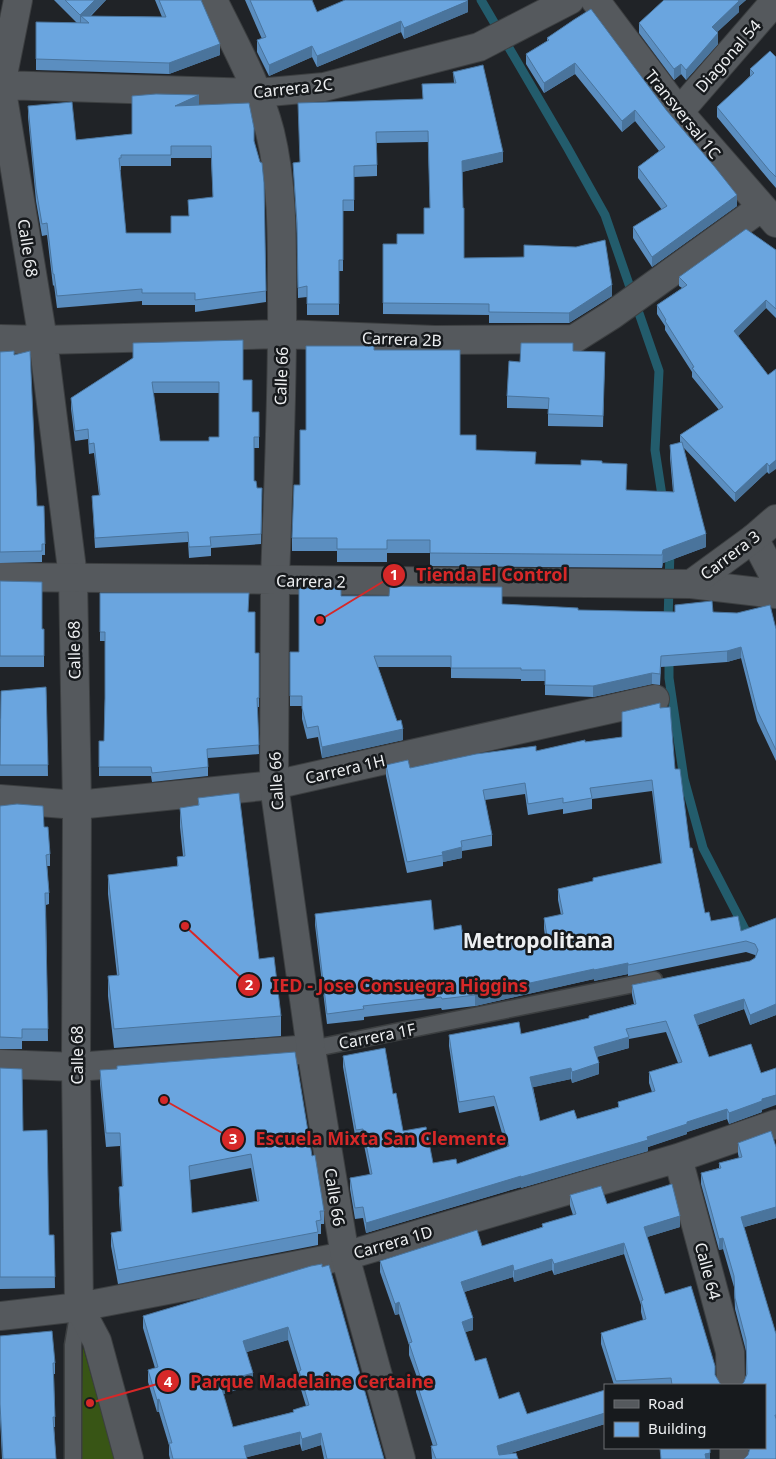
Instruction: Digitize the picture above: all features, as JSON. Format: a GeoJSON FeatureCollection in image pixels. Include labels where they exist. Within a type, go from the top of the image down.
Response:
{"type":"FeatureCollection","features":[{"type":"Feature","properties":{"kind":"street","name":"Calle 68"},"geometry":{"type":"LineString","coordinates":[[18,0],[0,85],[43,340],[73,578],[77,805],[76,1067],[79,1307],[97,1341],[129,1459]]}},
{"type":"Feature","properties":{"kind":"street","name":"Calle 66"},"geometry":{"type":"LineString","coordinates":[[213,0],[258,93],[270,133],[276,166],[282,222],[282,334],[275,581],[274,785],[311,1049],[345,1256],[401,1459]]}},
{"type":"Feature","properties":{"kind":"street","name":"Carrera 2C"},"geometry":{"type":"LineString","coordinates":[[0,85],[258,93],[324,87],[479,48],[570,0]]}},
{"type":"Feature","properties":{"kind":"street","name":"Transversal 1C"},"geometry":{"type":"LineString","coordinates":[[595,0],[679,112],[769,215]]}},
{"type":"Feature","properties":{"kind":"street","name":"Diagonal 54"},"geometry":{"type":"LineString","coordinates":[[679,112],[776,0]]}},
{"type":"Feature","properties":{"kind":"street","name":"Carrera 2B"},"geometry":{"type":"LineString","coordinates":[[0,339],[43,340],[282,334],[435,340],[574,339],[612,315],[651,286],[769,215]]}},
{"type":"Feature","properties":{"kind":"street"},"geometry":{"type":"LineString","coordinates":[[765,528],[776,580]]}},
{"type":"Feature","properties":{"kind":"street","name":"Carrera 3"},"geometry":{"type":"LineString","coordinates":[[686,584],[765,528]]}},
{"type":"Feature","properties":{"kind":"street","name":"Carrera 2"},"geometry":{"type":"LineString","coordinates":[[0,577],[686,584],[776,594]]}},
{"type":"Feature","properties":{"kind":"street","name":"Carrera 1H"},"geometry":{"type":"LineString","coordinates":[[0,798],[77,805],[274,785],[654,699]]}},
{"type":"Feature","properties":{"kind":"street","name":"Carrera 1F"},"geometry":{"type":"LineString","coordinates":[[0,1064],[76,1067],[311,1049]]}},
{"type":"Feature","properties":{"kind":"street","name":"Carrera 1D"},"geometry":{"type":"LineString","coordinates":[[0,1316],[79,1307],[345,1256],[678,1158],[776,1124]]}},
{"type":"Feature","properties":{"kind":"street","name":"Calle 64"},"geometry":{"type":"LineString","coordinates":[[678,1158],[730,1352],[731,1384]]}},
{"type":"Feature","properties":{"kind":"lane","name":"Carrera 1F"},"geometry":{"type":"LineString","coordinates":[[311,1049],[670,977]]}},
{"type":"Feature","properties":{"kind":"lane","name":"Calle 68"},"geometry":{"type":"LineString","coordinates":[[72,1459],[73,1345],[79,1307]]}},
{"type":"Feature","properties":{"kind":"green space"},"geometry":{"type":"Polygon","coordinates":[[[83,1347],[115,1459],[81,1459],[83,1347]]]}},
{"type":"Feature","properties":{"kind":"building"},"geometry":{"type":"Polygon","coordinates":[[[65,0],[95,0],[80,15],[65,0]]]}},
{"type":"Feature","properties":{"kind":"building"},"geometry":{"type":"Polygon","coordinates":[[[159,0],[201,0],[220,44],[169,63],[36,59],[36,22],[89,23],[81,16],[166,17],[159,0]]]}},
{"type":"Feature","properties":{"kind":"building"},"geometry":{"type":"Polygon","coordinates":[[[250,0],[312,0],[317,12],[345,0],[468,1],[404,28],[401,21],[317,56],[312,46],[269,65],[257,40],[266,37],[250,0]]]}},
{"type":"Feature","properties":{"kind":"building"},"geometry":{"type":"Polygon","coordinates":[[[664,0],[739,1],[712,27],[718,33],[686,70],[681,64],[674,69],[639,23],[664,0]]]}},
{"type":"Feature","properties":{"kind":"building"},"geometry":{"type":"Polygon","coordinates":[[[591,9],[667,111],[737,195],[652,257],[633,227],[667,206],[638,167],[665,147],[635,110],[622,121],[575,63],[544,83],[526,54],[549,40],[547,38],[591,9]]]}},
{"type":"Feature","properties":{"kind":"building"},"geometry":{"type":"Polygon","coordinates":[[[770,51],[776,57],[776,177],[717,107],[754,73],[750,69],[770,51]]]}},
{"type":"Feature","properties":{"kind":"building"},"geometry":{"type":"Polygon","coordinates":[[[483,65],[503,152],[462,161],[464,258],[524,257],[524,245],[576,247],[605,240],[612,285],[569,313],[489,312],[489,304],[383,303],[383,244],[397,244],[397,234],[424,234],[424,208],[430,208],[428,131],[376,132],[377,165],[354,166],[354,200],[343,200],[343,260],[339,260],[339,304],[307,304],[307,286],[298,288],[297,223],[293,163],[300,162],[298,103],[423,99],[422,84],[456,83],[453,72],[483,65]]]}},
{"type":"Feature","properties":{"kind":"building"},"geometry":{"type":"Polygon","coordinates":[[[156,94],[199,95],[175,106],[249,103],[254,128],[254,141],[260,162],[262,163],[264,183],[266,291],[195,300],[195,293],[142,293],[142,289],[57,296],[47,223],[42,224],[36,189],[28,106],[72,102],[76,140],[132,134],[132,96],[156,94]],[[171,146],[171,155],[121,155],[121,158],[119,158],[126,233],[171,233],[171,216],[189,216],[188,200],[213,197],[211,146],[171,146]]]}},
{"type":"Feature","properties":{"kind":"building"},"geometry":{"type":"Polygon","coordinates":[[[746,229],[776,250],[776,309],[766,300],[734,331],[768,375],[776,369],[776,460],[769,466],[767,463],[735,493],[680,435],[723,407],[692,368],[694,367],[657,305],[687,285],[679,277],[746,229]]]}},
{"type":"Feature","properties":{"kind":"building"},"geometry":{"type":"Polygon","coordinates":[[[243,340],[243,380],[252,380],[252,412],[259,412],[259,437],[254,437],[254,481],[256,481],[257,488],[262,488],[261,534],[210,537],[211,546],[189,547],[188,532],[95,538],[92,496],[100,495],[94,443],[89,444],[88,429],[75,431],[71,398],[133,358],[133,343],[243,340]],[[152,382],[160,441],[209,441],[209,437],[219,437],[219,382],[152,382]]]}},
{"type":"Feature","properties":{"kind":"building"},"geometry":{"type":"Polygon","coordinates":[[[521,343],[573,343],[573,351],[605,352],[603,416],[548,414],[549,398],[507,396],[509,361],[520,362],[521,343]]]}},
{"type":"Feature","properties":{"kind":"building"},"geometry":{"type":"Polygon","coordinates":[[[306,346],[374,346],[374,350],[460,350],[460,435],[476,435],[476,450],[536,452],[535,464],[581,465],[581,460],[627,464],[626,490],[674,492],[670,445],[682,442],[706,534],[663,550],[662,555],[430,553],[430,540],[387,540],[387,549],[337,549],[337,538],[292,538],[294,485],[300,485],[300,430],[306,430],[306,346]]]}},
{"type":"Feature","properties":{"kind":"building"},"geometry":{"type":"Polygon","coordinates":[[[14,351],[14,355],[30,351],[37,506],[44,506],[45,544],[42,544],[42,551],[0,552],[0,352],[14,351]]]}},
{"type":"Feature","properties":{"kind":"building"},"geometry":{"type":"Polygon","coordinates":[[[0,581],[42,582],[44,656],[0,656],[0,581]]]}},
{"type":"Feature","properties":{"kind":"building"},"geometry":{"type":"Polygon","coordinates":[[[390,586],[502,587],[502,604],[578,608],[578,610],[675,612],[675,605],[712,601],[713,612],[737,613],[770,605],[776,629],[776,750],[757,710],[741,647],[727,651],[661,656],[660,674],[652,673],[593,686],[545,685],[545,670],[451,668],[451,656],[374,656],[397,721],[401,720],[403,729],[322,747],[318,726],[307,728],[302,708],[302,696],[290,696],[290,652],[299,652],[299,588],[341,588],[341,596],[389,596],[390,586]]]}},
{"type":"Feature","properties":{"kind":"building"},"geometry":{"type":"Polygon","coordinates":[[[100,593],[249,593],[248,612],[255,612],[255,653],[259,653],[259,698],[257,698],[259,745],[207,749],[208,767],[152,773],[151,767],[99,767],[99,741],[104,741],[105,698],[105,632],[100,632],[100,593]]]}},
{"type":"Feature","properties":{"kind":"building"},"geometry":{"type":"Polygon","coordinates":[[[46,687],[48,765],[0,765],[1,691],[46,687]]]}},
{"type":"Feature","properties":{"kind":"building"},"geometry":{"type":"Polygon","coordinates":[[[660,703],[660,708],[670,707],[675,769],[680,769],[690,848],[692,848],[705,913],[709,912],[711,921],[738,916],[741,931],[776,918],[776,1004],[750,1015],[744,999],[694,1015],[709,1057],[751,1044],[761,1073],[776,1068],[776,1095],[729,1113],[727,1109],[687,1122],[687,1124],[647,1137],[648,1140],[366,1223],[363,1207],[355,1208],[350,1178],[372,1174],[363,1129],[356,1130],[343,1056],[385,1048],[393,1094],[396,1093],[403,1131],[426,1127],[433,1163],[456,1159],[457,1164],[509,1146],[494,1096],[459,1102],[449,1035],[519,1022],[521,1034],[589,1018],[589,1016],[636,1004],[632,985],[750,961],[755,958],[758,950],[755,944],[746,941],[628,965],[628,963],[594,969],[475,995],[363,1006],[364,1009],[327,1014],[315,914],[431,900],[434,930],[461,925],[465,947],[494,942],[495,946],[547,936],[544,918],[563,914],[558,889],[593,881],[593,878],[662,863],[652,780],[590,788],[592,798],[563,803],[563,798],[528,804],[525,783],[483,790],[492,835],[461,841],[462,847],[442,852],[443,855],[407,862],[386,765],[408,760],[410,768],[476,754],[536,746],[536,751],[585,740],[585,742],[622,737],[622,712],[660,703]],[[666,1021],[626,1029],[629,1037],[594,1047],[599,1063],[572,1072],[571,1068],[530,1077],[540,1121],[574,1110],[577,1119],[619,1107],[618,1102],[655,1091],[649,1072],[682,1062],[666,1021]]]}},
{"type":"Feature","properties":{"kind":"building"},"geometry":{"type":"Polygon","coordinates":[[[239,793],[259,959],[274,957],[281,1016],[114,1029],[108,976],[119,975],[108,875],[178,866],[177,857],[185,856],[180,808],[199,805],[198,798],[239,793]]]}},
{"type":"Feature","properties":{"kind":"building"},"geometry":{"type":"Polygon","coordinates":[[[17,804],[43,806],[44,827],[48,827],[50,854],[46,855],[49,893],[45,893],[48,1029],[22,1029],[22,1038],[0,1037],[0,806],[17,804]]]}},
{"type":"Feature","properties":{"kind":"building"},"geometry":{"type":"Polygon","coordinates":[[[295,1052],[312,1156],[315,1155],[324,1211],[320,1211],[321,1220],[316,1221],[318,1232],[118,1270],[111,1233],[122,1231],[119,1187],[123,1186],[120,1133],[106,1133],[100,1070],[117,1069],[117,1066],[295,1052]],[[251,1154],[189,1166],[192,1213],[259,1201],[251,1154]]]}},
{"type":"Feature","properties":{"kind":"building"},"geometry":{"type":"Polygon","coordinates":[[[0,1068],[22,1069],[23,1131],[47,1130],[49,1235],[54,1235],[55,1277],[0,1277],[0,1068]]]}},
{"type":"Feature","properties":{"kind":"building"},"geometry":{"type":"Polygon","coordinates":[[[771,1131],[776,1147],[776,1207],[741,1217],[776,1334],[776,1459],[744,1459],[750,1449],[766,1449],[766,1384],[742,1384],[747,1374],[746,1340],[735,1298],[734,1276],[723,1238],[719,1239],[701,1173],[721,1168],[719,1163],[742,1157],[738,1143],[771,1131]]]}},
{"type":"Feature","properties":{"kind":"building"},"geometry":{"type":"Polygon","coordinates":[[[672,1184],[680,1216],[644,1227],[665,1294],[691,1286],[715,1366],[715,1375],[720,1384],[672,1384],[671,1378],[616,1381],[601,1333],[646,1319],[641,1301],[643,1300],[624,1243],[554,1264],[552,1259],[514,1271],[513,1265],[461,1282],[473,1318],[462,1322],[475,1361],[486,1358],[499,1399],[519,1392],[527,1414],[604,1390],[604,1413],[497,1446],[499,1455],[516,1453],[518,1459],[436,1459],[431,1446],[437,1445],[416,1381],[421,1379],[409,1343],[412,1342],[399,1302],[395,1304],[380,1261],[477,1230],[482,1246],[543,1227],[542,1224],[576,1214],[570,1195],[601,1186],[607,1204],[672,1184]]]}},
{"type":"Feature","properties":{"kind":"building"},"geometry":{"type":"Polygon","coordinates":[[[322,1264],[322,1267],[329,1265],[384,1459],[327,1459],[321,1433],[302,1439],[300,1432],[244,1446],[247,1459],[173,1459],[169,1443],[172,1443],[148,1370],[158,1367],[143,1316],[322,1264]],[[288,1327],[243,1341],[253,1373],[220,1382],[233,1427],[294,1412],[293,1410],[309,1405],[299,1371],[301,1370],[288,1327]]]}},
{"type":"Feature","properties":{"kind":"building"},"geometry":{"type":"Polygon","coordinates":[[[52,1331],[55,1363],[53,1363],[55,1417],[53,1417],[56,1459],[3,1459],[0,1404],[0,1336],[52,1331]]]}},
{"type":"Feature","properties":{"kind":"building"},"geometry":{"type":"Polygon","coordinates":[[[660,1449],[710,1449],[710,1453],[705,1454],[706,1459],[661,1459],[660,1449]]]}},
{"type":"Feature","properties":{"kind":"waterway"},"geometry":{"type":"LineString","coordinates":[[481,0],[605,215],[659,371],[655,450],[663,502]]}},
{"type":"Feature","properties":{"kind":"waterway"},"geometry":{"type":"LineString","coordinates":[[668,622],[670,550]]}},
{"type":"Feature","properties":{"kind":"waterway"},"geometry":{"type":"LineString","coordinates":[[669,655],[669,678],[684,779],[703,848],[750,939]]}},
{"type":"Feature","properties":{"kind":"place","name":"Tienda El Control"},"geometry":{"type":"Point","coordinates":[320,620]}},
{"type":"Feature","properties":{"kind":"place","name":"IED - Jose Consuegra Higgins"},"geometry":{"type":"Point","coordinates":[185,926]}},
{"type":"Feature","properties":{"kind":"place","name":"Escuela Mixta San Clemente"},"geometry":{"type":"Point","coordinates":[164,1100]}},
{"type":"Feature","properties":{"kind":"place","name":"Parque Madelaine Certaine"},"geometry":{"type":"Point","coordinates":[90,1403]}},
{"type":"Feature","properties":{"kind":"district","name":"Metropolitana"},"geometry":{"type":"Point","coordinates":[538,941]}}]}
